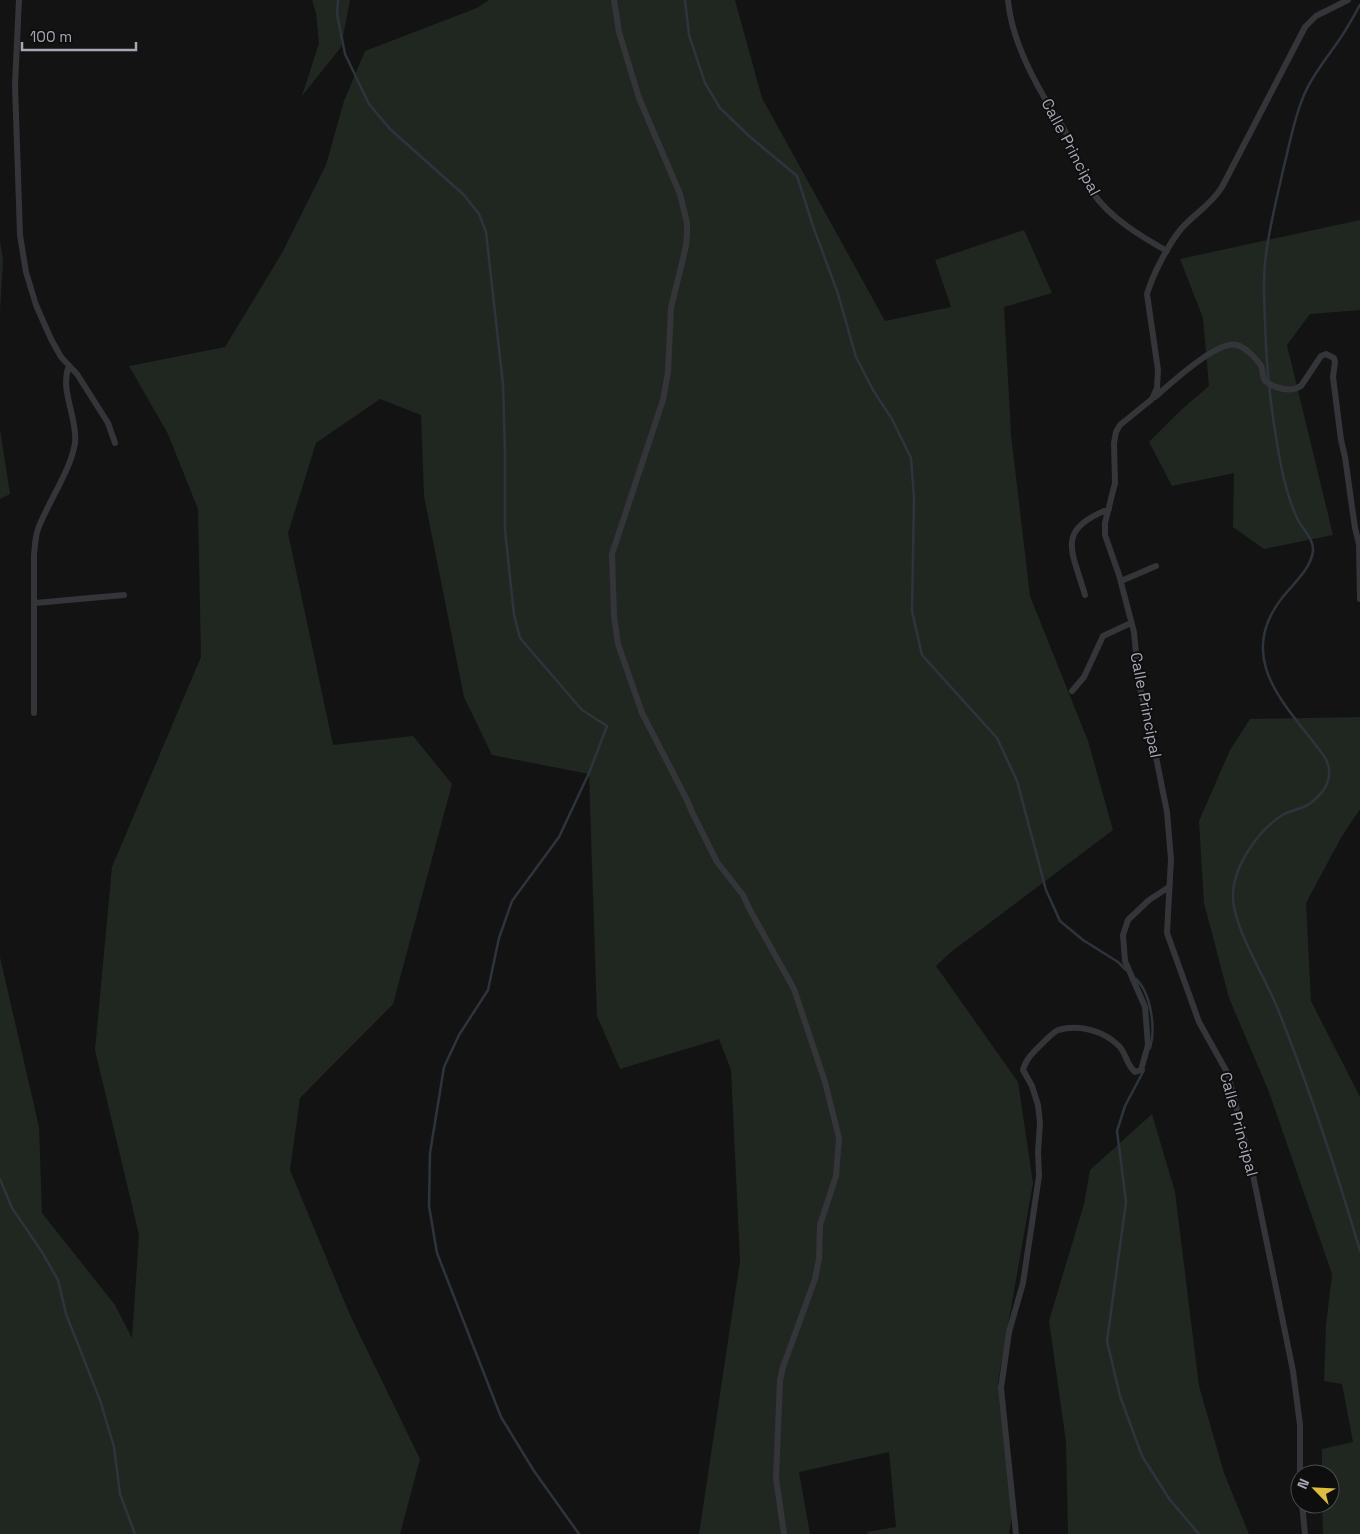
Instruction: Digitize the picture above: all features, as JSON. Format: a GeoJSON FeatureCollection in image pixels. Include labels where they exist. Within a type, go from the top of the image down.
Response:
{"type":"FeatureCollection","features":[{"type":"Feature","properties":{"kind":"street"},"geometry":{"type":"LineString","coordinates":[[19,0],[15,85],[20,235],[26,272],[36,305],[51,340],[61,357],[77,374],[108,423],[115,443]]}},
{"type":"Feature","properties":{"kind":"street"},"geometry":{"type":"LineString","coordinates":[[614,0],[619,32],[640,98],[680,194],[687,223],[686,246],[670,308],[668,372],[663,400],[612,554],[614,616],[618,644],[642,713],[717,862],[744,895],[750,910],[794,989],[825,1082],[839,1138],[836,1176],[820,1225],[819,1259],[815,1279],[782,1367],[780,1380],[776,1478],[784,1534]]}},
{"type":"Feature","properties":{"kind":"street","name":"Calle Principal"},"geometry":{"type":"LineString","coordinates":[[1008,0],[1010,20],[1032,73],[1047,103],[1065,130],[1093,193],[1104,206],[1132,230],[1167,251]]}},
{"type":"Feature","properties":{"kind":"street"},"geometry":{"type":"LineString","coordinates":[[1152,399],[1158,380],[1147,294],[1151,282],[1182,227],[1209,204],[1222,187],[1305,26],[1316,16],[1348,0]]}},
{"type":"Feature","properties":{"kind":"street","name":"Calle Principal"},"geometry":{"type":"LineString","coordinates":[[1300,1464],[1300,1425],[1293,1371],[1253,1174],[1228,1074],[1199,1022],[1167,934],[1171,859],[1167,812],[1139,684],[1131,622],[1121,581],[1104,535],[1115,483],[1114,444],[1116,432],[1120,425],[1202,359],[1225,346],[1237,345],[1243,348],[1261,366],[1264,380],[1276,387],[1288,389],[1301,386],[1321,356],[1326,354],[1334,358],[1333,377],[1341,440],[1346,457],[1354,528],[1359,544],[1360,599]]}},
{"type":"Feature","properties":{"kind":"street"},"geometry":{"type":"LineString","coordinates":[[34,713],[34,556],[37,531],[59,486],[74,444],[75,434],[67,390],[67,370],[69,366]]}},
{"type":"Feature","properties":{"kind":"street"},"geometry":{"type":"LineString","coordinates":[[1085,595],[1072,551],[1072,539],[1080,524],[1109,509]]}},
{"type":"Feature","properties":{"kind":"street"},"geometry":{"type":"LineString","coordinates":[[1121,581],[1156,566]]}},
{"type":"Feature","properties":{"kind":"street"},"geometry":{"type":"LineString","coordinates":[[35,603],[124,595]]}},
{"type":"Feature","properties":{"kind":"street"},"geometry":{"type":"LineString","coordinates":[[1072,691],[1084,677],[1103,636],[1131,622]]}},
{"type":"Feature","properties":{"kind":"street"},"geometry":{"type":"LineString","coordinates":[[1016,1534],[1001,1388],[1009,1332],[1022,1283],[1039,1176],[1040,1123],[1038,1104],[1032,1086],[1023,1070],[1028,1057],[1056,1031],[1074,1028],[1090,1029],[1109,1038],[1121,1048],[1124,1058],[1135,1072],[1141,1070],[1148,1045],[1145,1006],[1125,961],[1123,935],[1128,920],[1149,900],[1170,887]]}},
{"type":"Feature","properties":{"kind":"street"},"geometry":{"type":"LineString","coordinates":[[1303,1514],[1305,1534]]}},
{"type":"Feature","properties":{"kind":"shaded area"},"geometry":{"type":"Polygon","coordinates":[[[312,0],[350,0],[341,47],[302,96],[319,43],[316,13],[312,0]]]}},
{"type":"Feature","properties":{"kind":"shaded area"},"geometry":{"type":"Polygon","coordinates":[[[489,0],[735,0],[762,98],[885,321],[951,307],[935,260],[1024,230],[1052,293],[1004,307],[1011,435],[1030,596],[1088,741],[1113,830],[951,952],[936,966],[1018,1082],[1033,1183],[998,1382],[1013,1507],[1009,1534],[868,1534],[867,1532],[896,1527],[889,1452],[799,1472],[810,1534],[699,1534],[740,1261],[731,1070],[719,1039],[620,1069],[597,1016],[589,774],[492,755],[464,697],[424,496],[421,415],[380,399],[316,443],[288,533],[333,745],[413,736],[452,784],[393,1004],[300,1098],[290,1170],[350,1315],[420,1459],[400,1534],[0,1534],[0,957],[39,1127],[42,1213],[115,1305],[132,1338],[139,1235],[95,1050],[112,867],[201,657],[198,509],[168,434],[129,366],[225,347],[282,253],[326,165],[344,101],[365,51],[477,8],[489,0]]]}},
{"type":"Feature","properties":{"kind":"shaded area"},"geometry":{"type":"Polygon","coordinates":[[[1360,220],[1360,310],[1310,314],[1287,345],[1333,535],[1264,549],[1233,527],[1234,473],[1172,486],[1149,442],[1181,410],[1209,386],[1203,318],[1180,259],[1360,220]]]}},
{"type":"Feature","properties":{"kind":"shaded area"},"geometry":{"type":"Polygon","coordinates":[[[0,241],[3,260],[0,312],[0,241]]]}},
{"type":"Feature","properties":{"kind":"shaded area"},"geometry":{"type":"Polygon","coordinates":[[[0,429],[10,494],[0,499],[0,429]]]}},
{"type":"Feature","properties":{"kind":"shaded area"},"geometry":{"type":"Polygon","coordinates":[[[1360,717],[1360,809],[1342,836],[1306,903],[1311,1001],[1360,1097],[1360,1534],[1323,1534],[1322,1514],[1340,1514],[1340,1464],[1322,1464],[1322,1449],[1353,1442],[1342,1384],[1324,1381],[1326,1326],[1332,1274],[1269,1092],[1229,998],[1204,903],[1199,821],[1230,750],[1250,719],[1360,717]]]}},
{"type":"Feature","properties":{"kind":"shaded area"},"geometry":{"type":"Polygon","coordinates":[[[1152,1114],[1175,1192],[1199,1386],[1224,1473],[1249,1534],[1068,1534],[1066,1442],[1049,1321],[1084,1204],[1090,1170],[1152,1114]]]}},
{"type":"Feature","properties":{"kind":"waterway"},"geometry":{"type":"LineString","coordinates":[[338,0],[337,14],[345,54],[369,104],[390,129],[464,195],[479,214],[486,232],[503,384],[505,530],[514,615],[520,638],[582,710],[607,726],[589,773],[559,837],[512,901],[499,938],[488,990],[459,1035],[444,1067],[430,1153],[429,1206],[437,1253],[501,1417],[534,1471],[579,1534]]}},
{"type":"Feature","properties":{"kind":"waterway"},"geometry":{"type":"LineString","coordinates":[[685,0],[689,35],[705,83],[720,108],[749,136],[797,176],[838,294],[856,357],[873,390],[892,419],[911,458],[914,497],[912,611],[922,655],[997,738],[1017,781],[1046,890],[1060,921],[1083,940],[1118,962],[1126,970]]}},
{"type":"Feature","properties":{"kind":"waterway"},"geometry":{"type":"LineString","coordinates":[[1360,5],[1345,32],[1311,80],[1301,104],[1292,130],[1273,215],[1266,251],[1264,277],[1267,367],[1280,462],[1293,509],[1313,546],[1312,558],[1309,564],[1282,598],[1268,621],[1263,643],[1265,664],[1272,684],[1284,703],[1326,759],[1329,767],[1329,776],[1326,786],[1315,800],[1306,806],[1284,814],[1257,838],[1238,871],[1233,894],[1237,920],[1277,1007],[1311,1098],[1360,1251]]}},
{"type":"Feature","properties":{"kind":"waterway"},"geometry":{"type":"LineString","coordinates":[[1136,979],[1149,1002],[1152,1022],[1150,1048]]}},
{"type":"Feature","properties":{"kind":"waterway"},"geometry":{"type":"LineString","coordinates":[[1144,1070],[1125,1106],[1117,1131],[1126,1202],[1107,1341],[1120,1396],[1142,1456],[1170,1500],[1199,1534]]}},
{"type":"Feature","properties":{"kind":"waterway"},"geometry":{"type":"LineString","coordinates":[[0,1179],[12,1208],[42,1252],[58,1280],[66,1314],[100,1400],[114,1447],[120,1494],[135,1534]]}}]}
